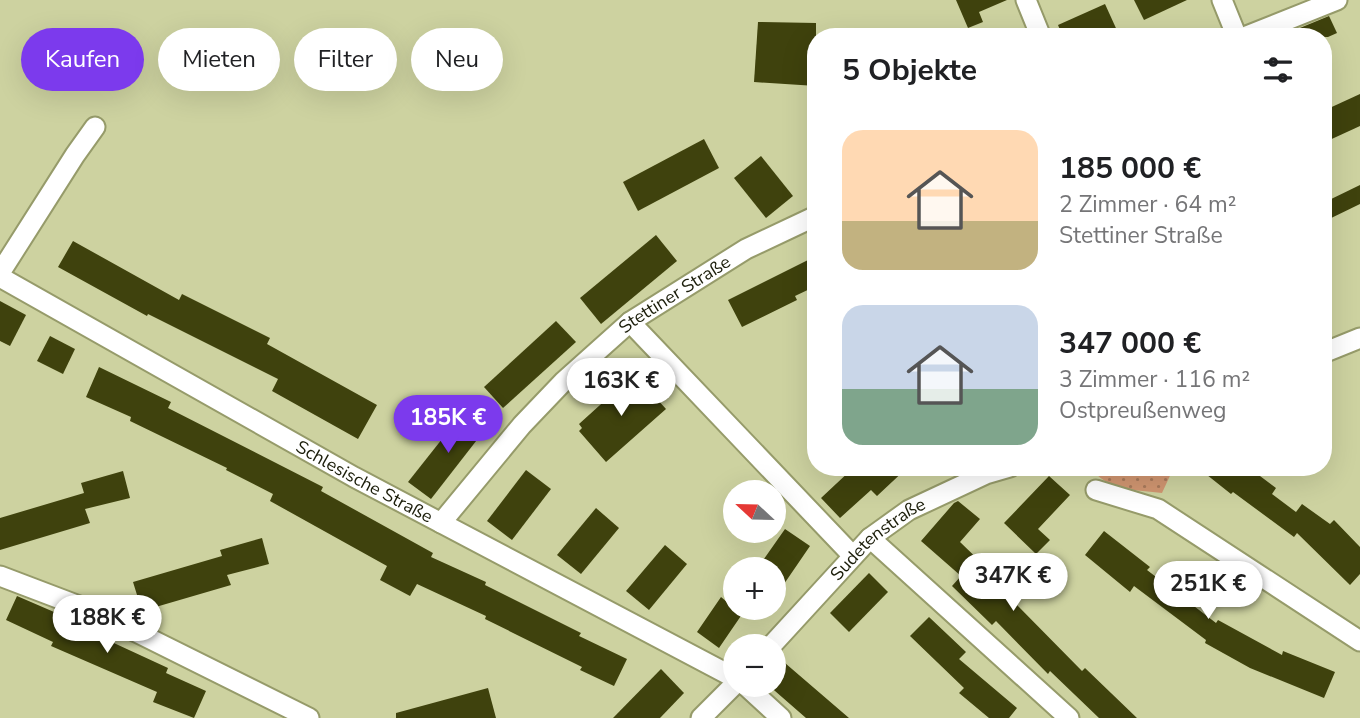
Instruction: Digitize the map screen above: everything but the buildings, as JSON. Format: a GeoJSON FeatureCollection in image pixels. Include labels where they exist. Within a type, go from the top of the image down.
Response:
{"type":"FeatureCollection","features":[{"type":"Feature","properties":{"kind":"street"},"geometry":{"type":"LineString","coordinates":[[1026,0],[1037,28]]}},
{"type":"Feature","properties":{"kind":"street"},"geometry":{"type":"LineString","coordinates":[[1222,0],[1233,28]]}},
{"type":"Feature","properties":{"kind":"street"},"geometry":{"type":"LineString","coordinates":[[1267,28],[1337,0]]}},
{"type":"Feature","properties":{"kind":"street","name":"Schlesische Straße"},"geometry":{"type":"LineString","coordinates":[[95,127],[0,275],[354,477],[723,672]]}},
{"type":"Feature","properties":{"kind":"street","name":"Stettiner Straße"},"geometry":{"type":"LineString","coordinates":[[441,523],[522,425],[565,381],[630,322],[746,249],[807,220]]}},
{"type":"Feature","properties":{"kind":"street"},"geometry":{"type":"LineString","coordinates":[[630,322],[853,556]]}},
{"type":"Feature","properties":{"kind":"street"},"geometry":{"type":"LineString","coordinates":[[1332,349],[1360,338]]}},
{"type":"Feature","properties":{"kind":"street","name":"Sudetenstraße"},"geometry":{"type":"LineString","coordinates":[[782,634],[870,538],[909,510],[974,476]]}},
{"type":"Feature","properties":{"kind":"street"},"geometry":{"type":"LineString","coordinates":[[1096,490],[1158,509],[1360,641]]}},
{"type":"Feature","properties":{"kind":"street"},"geometry":{"type":"LineString","coordinates":[[870,538],[1069,718]]}},
{"type":"Feature","properties":{"kind":"street"},"geometry":{"type":"LineString","coordinates":[[0,576],[100,614],[309,718]]}},
{"type":"Feature","properties":{"kind":"street"},"geometry":{"type":"LineString","coordinates":[[701,718],[723,696]]}},
{"type":"Feature","properties":{"kind":"street"},"geometry":{"type":"LineString","coordinates":[[758,697],[781,718]]}},
{"type":"Feature","properties":{"kind":"shaded area"},"geometry":{"type":"Polygon","coordinates":[[[1098,476],[1170,476],[1162,493],[1123,488],[1098,476]]]}}]}
